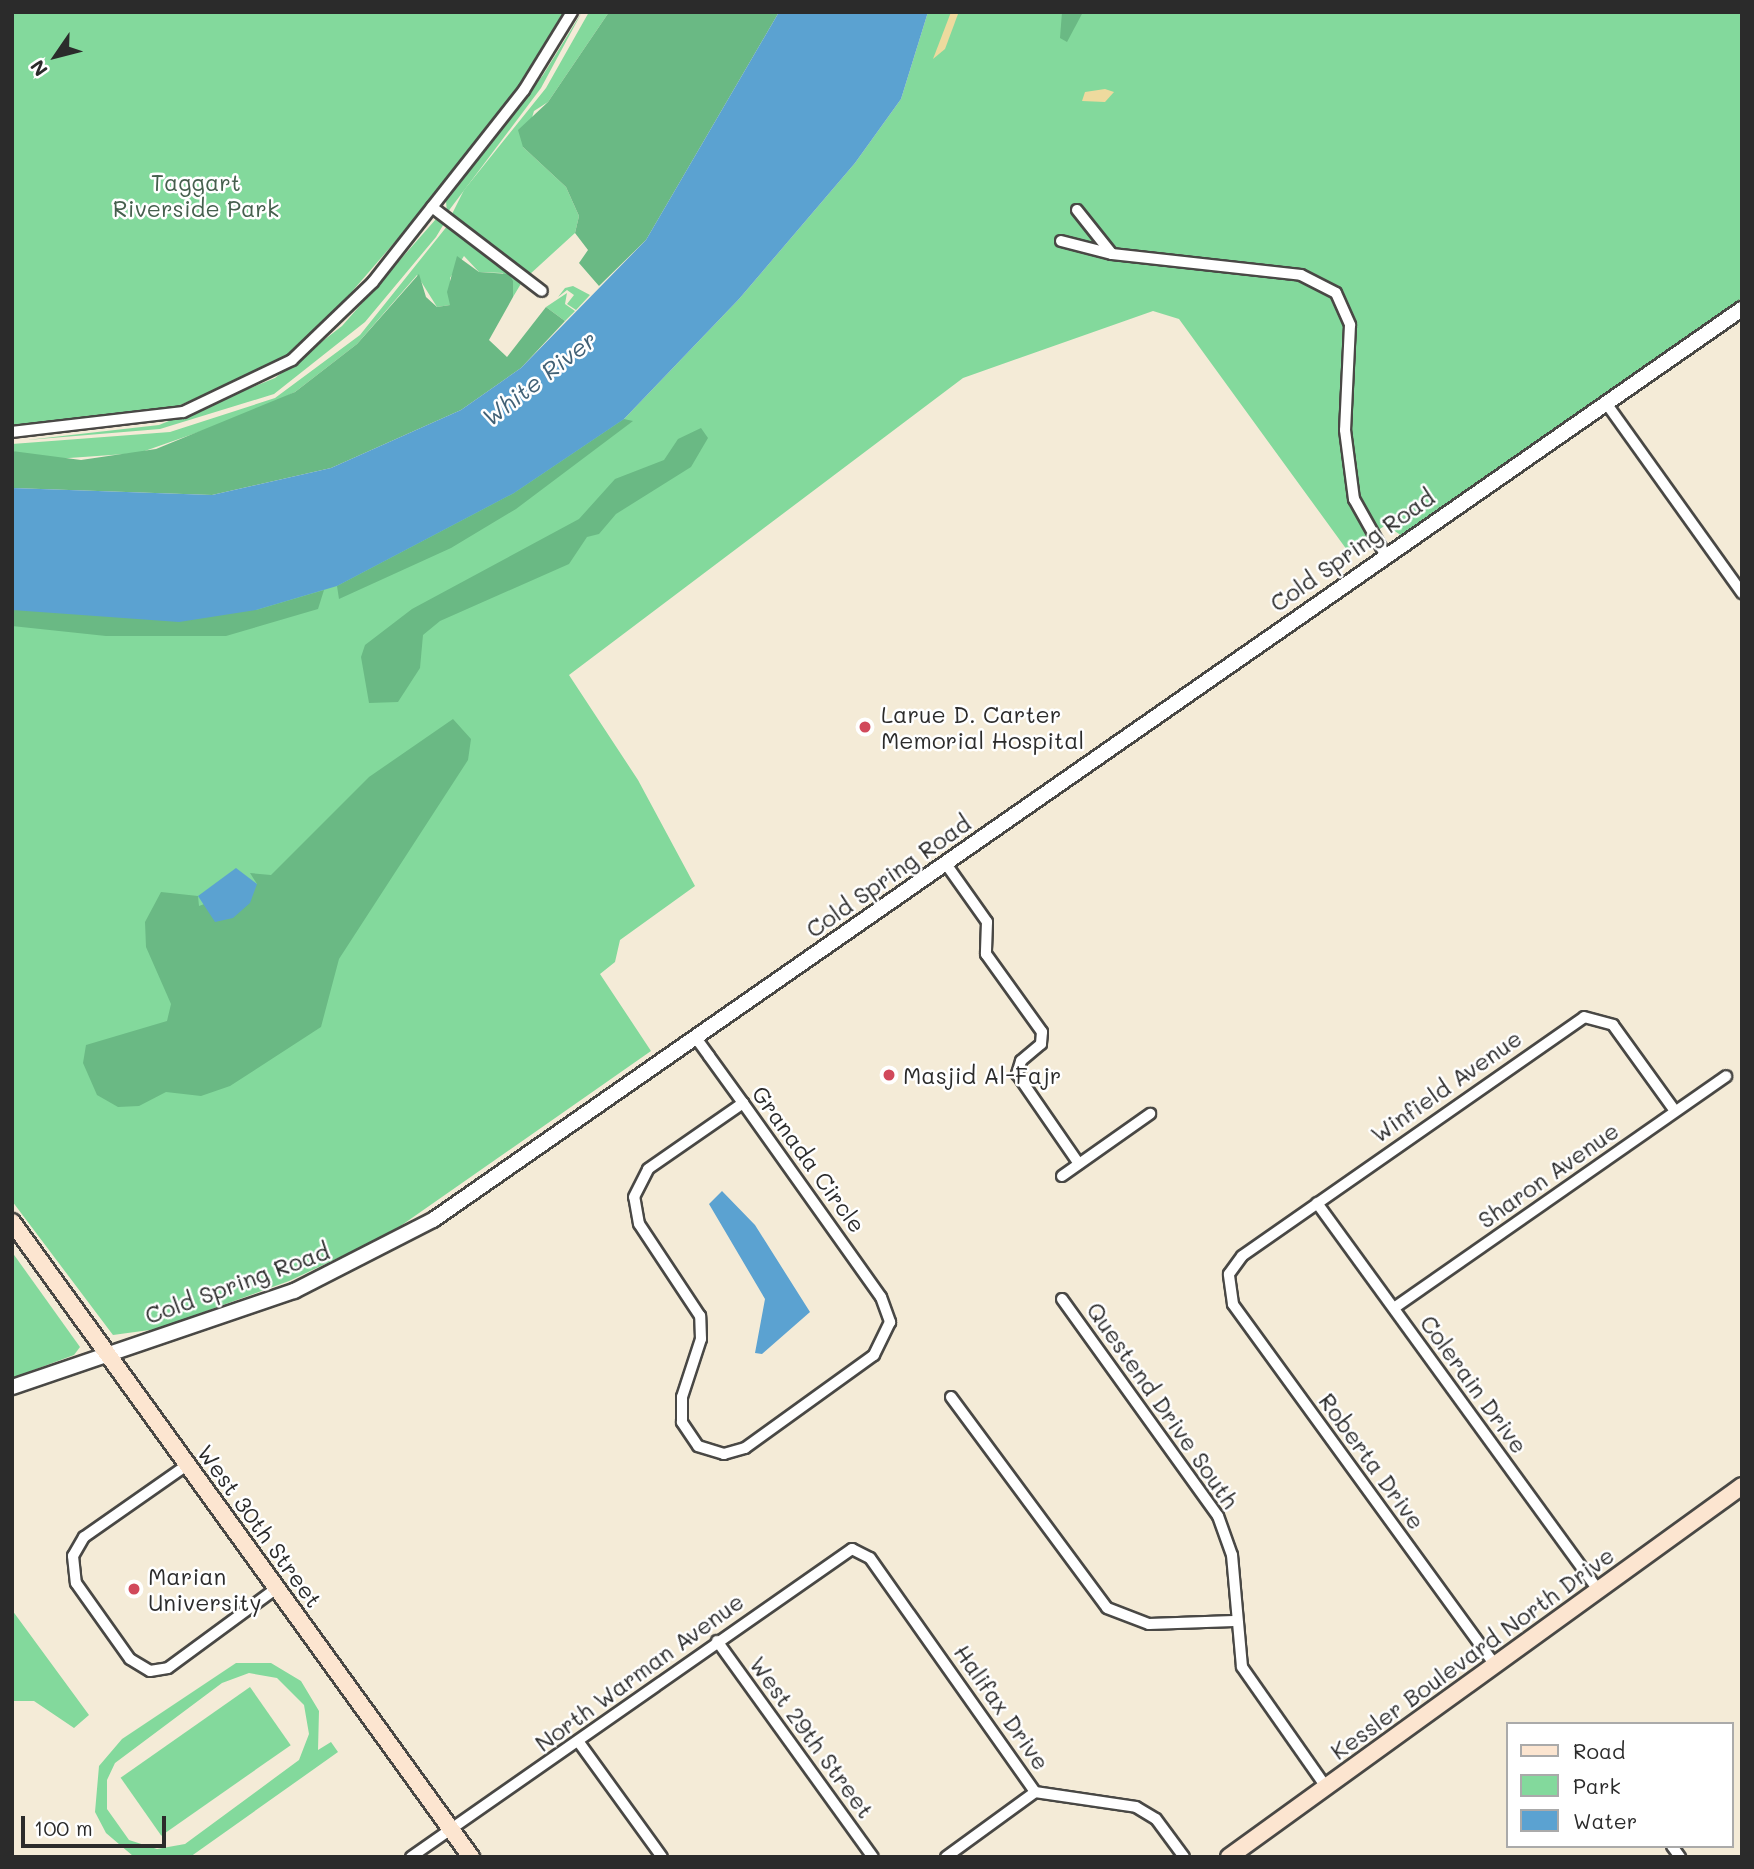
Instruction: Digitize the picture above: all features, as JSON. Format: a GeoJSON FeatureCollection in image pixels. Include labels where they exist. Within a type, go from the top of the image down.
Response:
{"type":"FeatureCollection","features":[{"type":"Feature","properties":{"kind":"main road","name":"West 30th Street"},"geometry":{"type":"LineString","coordinates":[[12,1222],[471,1857]]}},
{"type":"Feature","properties":{"kind":"main road","name":"Kessler Boulevard North Drive"},"geometry":{"type":"LineString","coordinates":[[1229,1857],[1742,1486]]}},
{"type":"Feature","properties":{"kind":"street"},"geometry":{"type":"LineString","coordinates":[[12,432],[165,416],[253,383],[342,316],[524,90],[572,12]]}},
{"type":"Feature","properties":{"kind":"street"},"geometry":{"type":"LineString","coordinates":[[432,207],[542,291]]}},
{"type":"Feature","properties":{"kind":"street"},"geometry":{"type":"LineString","coordinates":[[1077,211],[1112,254]]}},
{"type":"Feature","properties":{"kind":"street"},"geometry":{"type":"LineString","coordinates":[[1061,241],[1112,254],[1301,275],[1333,290],[1350,325],[1345,430],[1354,499],[1386,556]]}},
{"type":"Feature","properties":{"kind":"street","name":"Cold Spring Road"},"geometry":{"type":"LineString","coordinates":[[12,1387],[284,1295],[379,1251],[696,1038],[1606,403],[1741,312]]}},
{"type":"Feature","properties":{"kind":"street"},"geometry":{"type":"LineString","coordinates":[[1606,403],[1742,593]]}},
{"type":"Feature","properties":{"kind":"street"},"geometry":{"type":"LineString","coordinates":[[946,864],[987,922],[986,954],[1042,1032],[1041,1044],[1021,1061],[1017,1074],[1079,1164]]}},
{"type":"Feature","properties":{"kind":"street","name":"Winfield Avenue"},"geometry":{"type":"LineString","coordinates":[[1228,1277],[1239,1259],[1584,1017],[1613,1025],[1675,1111]]}},
{"type":"Feature","properties":{"kind":"street","name":"Granada Circle"},"geometry":{"type":"LineString","coordinates":[[696,1038],[743,1103],[886,1306],[889,1331],[874,1355],[745,1448],[718,1454],[698,1446],[681,1416],[701,1339],[699,1311],[639,1224],[634,1197],[648,1169],[743,1103]]}},
{"type":"Feature","properties":{"kind":"street","name":"Sharon Avenue"},"geometry":{"type":"LineString","coordinates":[[1394,1308],[1726,1076]]}},
{"type":"Feature","properties":{"kind":"street"},"geometry":{"type":"LineString","coordinates":[[1062,1176],[1150,1114]]}},
{"type":"Feature","properties":{"kind":"street","name":"Colerain Drive"},"geometry":{"type":"LineString","coordinates":[[1317,1203],[1598,1590]]}},
{"type":"Feature","properties":{"kind":"street","name":"Roberta Drive"},"geometry":{"type":"LineString","coordinates":[[1228,1277],[1233,1304],[1494,1665]]}},
{"type":"Feature","properties":{"kind":"street","name":"Questend Drive South"},"geometry":{"type":"LineString","coordinates":[[1062,1299],[1218,1516],[1233,1555],[1234,1621],[1248,1679],[1326,1787]]}},
{"type":"Feature","properties":{"kind":"street"},"geometry":{"type":"LineString","coordinates":[[951,1397],[1107,1608],[1149,1624],[1234,1621]]}},
{"type":"Feature","properties":{"kind":"street"},"geometry":{"type":"LineString","coordinates":[[187,1465],[84,1537],[73,1556],[76,1583],[130,1659],[150,1671],[168,1668],[276,1588]]}},
{"type":"Feature","properties":{"kind":"street","name":"North Warman Avenue"},"geometry":{"type":"LineString","coordinates":[[453,1832],[717,1641],[852,1549]]}},
{"type":"Feature","properties":{"kind":"street","name":"Halifax Drive"},"geometry":{"type":"LineString","coordinates":[[852,1549],[870,1558],[1035,1792],[1136,1807],[1156,1819],[1184,1857]]}},
{"type":"Feature","properties":{"kind":"street","name":"West 29th Street"},"geometry":{"type":"LineString","coordinates":[[717,1641],[873,1857]]}},
{"type":"Feature","properties":{"kind":"street"},"geometry":{"type":"LineString","coordinates":[[578,1741],[662,1857]]}},
{"type":"Feature","properties":{"kind":"street"},"geometry":{"type":"LineString","coordinates":[[946,1857],[1035,1792]]}},
{"type":"Feature","properties":{"kind":"street"},"geometry":{"type":"LineString","coordinates":[[411,1857],[453,1832]]}},
{"type":"Feature","properties":{"kind":"green space","name":"Taggart Riverside Park"},"geometry":{"type":"Polygon","coordinates":[[[12,12],[569,12],[510,109],[310,340],[281,361],[164,412],[12,427],[12,12]]]}},
{"type":"Feature","properties":{"kind":"green space"},"geometry":{"type":"Polygon","coordinates":[[[582,12],[541,88],[447,213],[446,201],[543,75],[582,12]]]}},
{"type":"Feature","properties":{"kind":"green space"},"geometry":{"type":"Polygon","coordinates":[[[589,12],[609,12],[548,102],[534,111],[523,147],[566,187],[579,216],[575,233],[529,275],[451,216],[464,190],[546,88],[589,12]]]}},
{"type":"Feature","properties":{"kind":"green space"},"geometry":{"type":"Polygon","coordinates":[[[609,12],[779,12],[646,240],[599,286],[579,263],[588,250],[575,233],[579,216],[566,187],[523,147],[518,130],[548,102],[609,12]]]}},
{"type":"Feature","properties":{"kind":"green space"},"geometry":{"type":"Polygon","coordinates":[[[928,12],[1742,12],[1742,298],[1402,536],[1386,525],[1347,550],[1179,319],[1153,311],[963,378],[569,675],[638,780],[695,886],[620,940],[615,962],[600,974],[651,1051],[389,1234],[289,1281],[157,1329],[113,1335],[12,1201],[12,610],[38,614],[624,419],[739,299],[855,163],[901,99],[928,12]]]}},
{"type":"Feature","properties":{"kind":"green space"},"geometry":{"type":"Polygon","coordinates":[[[1062,12],[1083,12],[1067,42],[1060,38],[1062,12]]]}},
{"type":"Feature","properties":{"kind":"green space"},"geometry":{"type":"Polygon","coordinates":[[[436,219],[445,222],[436,237],[365,322],[274,394],[160,429],[27,440],[159,425],[275,378],[342,326],[436,219]]]}},
{"type":"Feature","properties":{"kind":"green space"},"geometry":{"type":"Polygon","coordinates":[[[448,225],[522,282],[513,297],[503,273],[479,272],[464,256],[450,278],[450,305],[437,307],[417,275],[357,344],[295,392],[253,413],[139,453],[41,460],[12,451],[12,444],[170,432],[275,398],[360,335],[448,225]]]}},
{"type":"Feature","properties":{"kind":"green space"},"geometry":{"type":"Polygon","coordinates":[[[457,256],[479,272],[509,274],[513,281],[513,297],[489,340],[507,357],[546,307],[565,321],[521,368],[461,410],[331,468],[212,495],[12,488],[12,451],[81,460],[156,449],[295,392],[357,344],[419,274],[426,297],[437,307],[450,305],[447,292],[457,256]]]}},
{"type":"Feature","properties":{"kind":"green space"},"geometry":{"type":"Polygon","coordinates":[[[573,286],[590,295],[576,310],[567,304],[574,295],[567,290],[558,297],[565,288],[573,286]]]}},
{"type":"Feature","properties":{"kind":"green space"},"geometry":{"type":"Polygon","coordinates":[[[567,293],[565,304],[575,311],[565,321],[546,307],[567,293]]]}},
{"type":"Feature","properties":{"kind":"green space"},"geometry":{"type":"Polygon","coordinates":[[[624,419],[633,421],[516,509],[451,548],[339,599],[337,586],[514,493],[624,419]]]}},
{"type":"Feature","properties":{"kind":"green space"},"geometry":{"type":"Polygon","coordinates":[[[701,428],[708,438],[691,467],[616,514],[599,534],[587,537],[569,564],[440,621],[423,635],[420,668],[398,702],[369,703],[361,657],[365,645],[412,609],[579,519],[615,479],[664,460],[678,439],[701,428]]]}},
{"type":"Feature","properties":{"kind":"green space"},"geometry":{"type":"Polygon","coordinates":[[[324,590],[318,609],[226,636],[106,636],[12,626],[12,610],[256,610],[324,590]]]}},
{"type":"Feature","properties":{"kind":"green space"},"geometry":{"type":"Polygon","coordinates":[[[453,719],[471,739],[468,760],[339,959],[321,1027],[230,1086],[201,1096],[166,1092],[139,1106],[118,1107],[97,1095],[83,1063],[86,1045],[167,1021],[171,1004],[146,947],[145,922],[161,892],[198,896],[199,906],[257,884],[250,873],[271,875],[369,777],[453,719]]]}},
{"type":"Feature","properties":{"kind":"green space"},"geometry":{"type":"Polygon","coordinates":[[[12,1252],[80,1347],[74,1355],[12,1378],[12,1252]]]}},
{"type":"Feature","properties":{"kind":"green space"},"geometry":{"type":"Polygon","coordinates":[[[12,1610],[89,1715],[74,1728],[34,1701],[12,1701],[12,1610]]]}},
{"type":"Feature","properties":{"kind":"green space"},"geometry":{"type":"Polygon","coordinates":[[[236,1663],[271,1663],[301,1681],[319,1711],[318,1750],[331,1742],[338,1752],[190,1857],[133,1856],[106,1833],[95,1812],[99,1766],[122,1739],[236,1663]],[[249,1673],[222,1683],[115,1763],[107,1780],[107,1809],[129,1840],[157,1849],[185,1844],[299,1760],[309,1734],[304,1705],[277,1678],[249,1673]]]}},
{"type":"Feature","properties":{"kind":"green space"},"geometry":{"type":"Polygon","coordinates":[[[250,1687],[291,1745],[161,1836],[121,1778],[250,1687]]]}},
{"type":"Feature","properties":{"kind":"sand"},"geometry":{"type":"Polygon","coordinates":[[[951,12],[958,14],[945,49],[933,59],[951,12]]]}},
{"type":"Feature","properties":{"kind":"sand"},"geometry":{"type":"Polygon","coordinates":[[[1105,89],[1114,92],[1105,102],[1082,101],[1085,92],[1105,89]]]}},
{"type":"Feature","properties":{"kind":"water","name":"White River"},"geometry":{"type":"Polygon","coordinates":[[[779,12],[928,12],[901,99],[855,163],[739,299],[624,419],[514,493],[337,586],[256,610],[179,622],[12,610],[12,488],[212,495],[331,468],[461,410],[521,368],[646,240],[779,12]]]}},
{"type":"Feature","properties":{"kind":"water"},"geometry":{"type":"Polygon","coordinates":[[[236,868],[257,884],[250,903],[233,918],[215,922],[198,896],[236,868]]]}},
{"type":"Feature","properties":{"kind":"water"},"geometry":{"type":"Polygon","coordinates":[[[722,1191],[755,1225],[810,1312],[762,1354],[755,1353],[765,1299],[709,1204],[722,1191]]]}},
{"type":"Feature","properties":{"kind":"place","name":"Larue D. Carter Memorial Hospital"},"geometry":{"type":"Point","coordinates":[865,727]}},
{"type":"Feature","properties":{"kind":"place","name":"Masjid Al-Fajr"},"geometry":{"type":"Point","coordinates":[889,1075]}},
{"type":"Feature","properties":{"kind":"place","name":"Marian University"},"geometry":{"type":"Point","coordinates":[134,1589]}}]}
